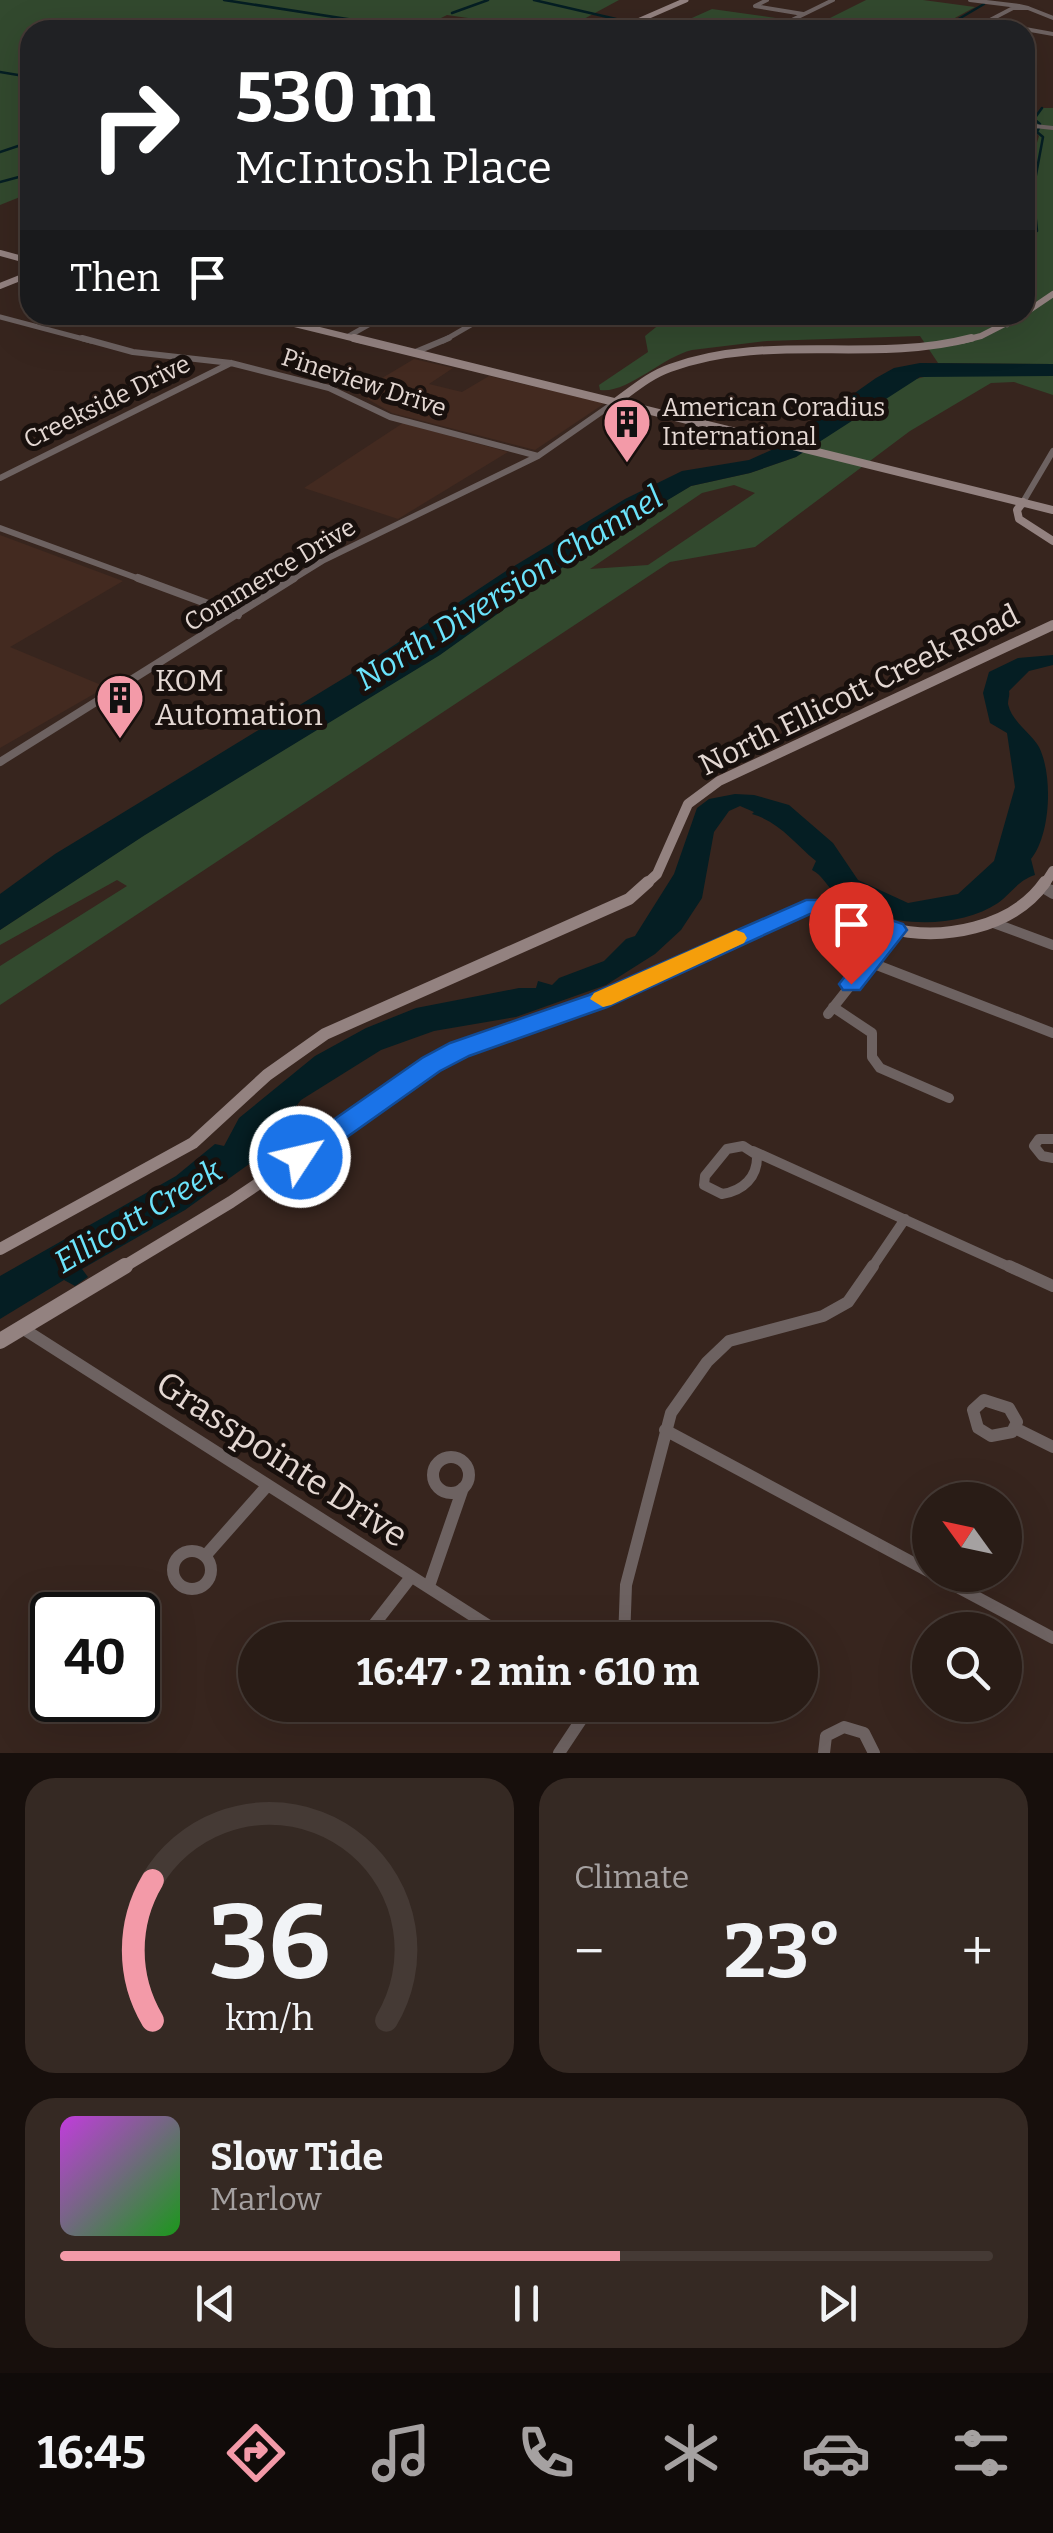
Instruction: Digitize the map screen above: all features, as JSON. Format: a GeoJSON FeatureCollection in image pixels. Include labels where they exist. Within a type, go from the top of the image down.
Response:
{"type":"FeatureCollection","features":[{"type":"Feature","properties":{"kind":"street"},"geometry":{"type":"LineString","coordinates":[[640,20],[686,0]]}},
{"type":"Feature","properties":{"kind":"street"},"geometry":{"type":"LineString","coordinates":[[766,0],[756,7],[803,14]]}},
{"type":"Feature","properties":{"kind":"street"},"geometry":{"type":"LineString","coordinates":[[792,20],[832,0]]}},
{"type":"Feature","properties":{"kind":"street"},"geometry":{"type":"LineString","coordinates":[[970,0],[1005,8],[1035,4]]}},
{"type":"Feature","properties":{"kind":"street"},"geometry":{"type":"LineString","coordinates":[[989,20],[1005,8]]}},
{"type":"Feature","properties":{"kind":"street"},"geometry":{"type":"LineString","coordinates":[[1022,8],[1053,18]]}},
{"type":"Feature","properties":{"kind":"street","name":"Pineview Drive"},"geometry":{"type":"LineString","coordinates":[[30,325],[133,352],[232,363],[329,388],[390,418],[538,456]]}},
{"type":"Feature","properties":{"kind":"street"},"geometry":{"type":"LineString","coordinates":[[300,325],[1053,510]]}},
{"type":"Feature","properties":{"kind":"street"},"geometry":{"type":"LineString","coordinates":[[347,336],[367,325]]}},
{"type":"Feature","properties":{"kind":"street"},"geometry":{"type":"LineString","coordinates":[[414,352],[471,325]]}},
{"type":"Feature","properties":{"kind":"street"},"geometry":{"type":"LineString","coordinates":[[617,401],[657,374],[718,355],[932,348],[975,340],[1007,325]]}},
{"type":"Feature","properties":{"kind":"street","name":"Creekside Drive"},"geometry":{"type":"LineString","coordinates":[[0,478],[232,363]]}},
{"type":"Feature","properties":{"kind":"street","name":"Commerce Drive"},"geometry":{"type":"LineString","coordinates":[[0,762],[324,560],[538,456],[617,401]]}},
{"type":"Feature","properties":{"kind":"street"},"geometry":{"type":"LineString","coordinates":[[1053,451],[1017,510],[1019,519],[1053,542]]}},
{"type":"Feature","properties":{"kind":"street"},"geometry":{"type":"LineString","coordinates":[[0,528],[238,615]]}},
{"type":"Feature","properties":{"kind":"street","name":"North Ellicott Creek Road"},"geometry":{"type":"LineString","coordinates":[[0,1249],[192,1143],[267,1074],[325,1034],[629,899],[657,874],[688,804],[718,781],[1053,625]]}},
{"type":"Feature","properties":{"kind":"street"},"geometry":{"type":"LineString","coordinates":[[0,1341],[247,1192],[431,1064],[460,1050],[598,1001],[806,907],[830,907],[895,930],[940,933],[991,922],[1050,891],[1053,871]]}},
{"type":"Feature","properties":{"kind":"street"},"geometry":{"type":"LineString","coordinates":[[991,922],[1053,945]]}},
{"type":"Feature","properties":{"kind":"street"},"geometry":{"type":"LineString","coordinates":[[895,930],[831,1010],[872,1033],[872,1057],[880,1068],[949,1098]]}},
{"type":"Feature","properties":{"kind":"street"},"geometry":{"type":"LineString","coordinates":[[869,962],[1053,1033]]}},
{"type":"Feature","properties":{"kind":"street"},"geometry":{"type":"LineString","coordinates":[[1053,1138],[1038,1139],[1034,1146],[1042,1156],[1053,1158]]}},
{"type":"Feature","properties":{"kind":"street"},"geometry":{"type":"LineString","coordinates":[[754,1151],[759,1163],[737,1192],[725,1196],[707,1190],[705,1176],[727,1149],[743,1146],[1053,1286]]}},
{"type":"Feature","properties":{"kind":"street"},"geometry":{"type":"LineString","coordinates":[[625,1622],[626,1585],[672,1413],[717,1351],[741,1336],[823,1316],[848,1302],[905,1219]]}},
{"type":"Feature","properties":{"kind":"street","name":"Grasspointe Drive"},"geometry":{"type":"LineString","coordinates":[[22,1328],[484,1622]]}},
{"type":"Feature","properties":{"kind":"street"},"geometry":{"type":"LineString","coordinates":[[1015,1428],[1053,1447]]}},
{"type":"Feature","properties":{"kind":"street"},"geometry":{"type":"LineString","coordinates":[[665,1430],[912,1563]]}},
{"type":"Feature","properties":{"kind":"street"},"geometry":{"type":"LineString","coordinates":[[206,1555],[267,1486]]}},
{"type":"Feature","properties":{"kind":"street"},"geometry":{"type":"LineString","coordinates":[[429,1586],[463,1488]]}},
{"type":"Feature","properties":{"kind":"street"},"geometry":{"type":"LineString","coordinates":[[376,1622],[411,1578]]}},
{"type":"Feature","properties":{"kind":"street"},"geometry":{"type":"LineString","coordinates":[[967,1592],[1053,1638]]}},
{"type":"Feature","properties":{"kind":"street"},"geometry":{"type":"LineString","coordinates":[[559,1753],[580,1722]]}},
{"type":"Feature","properties":{"kind":"street"},"geometry":{"type":"LineString","coordinates":[[824,1753],[826,1736],[848,1726],[864,1733],[874,1753]]}},
{"type":"Feature","properties":{"kind":"shaded area"},"geometry":{"type":"Polygon","coordinates":[[[414,359],[453,368],[429,384],[462,392],[489,376],[605,403],[535,450],[392,413],[357,393],[414,359]]]}},
{"type":"Feature","properties":{"kind":"shaded area"},"geometry":{"type":"Polygon","coordinates":[[[403,423],[508,452],[398,519],[304,488],[403,423]]]}},
{"type":"Feature","properties":{"kind":"shaded area"},"geometry":{"type":"Polygon","coordinates":[[[0,535],[123,581],[10,647],[106,687],[0,748],[0,535]]]}},
{"type":"Feature","properties":{"kind":"green space"},"geometry":{"type":"Polygon","coordinates":[[[0,0],[619,0],[582,20],[482,20],[447,15],[441,18],[453,20],[20,20],[20,197],[0,205],[0,0]]]}},
{"type":"Feature","properties":{"kind":"green space"},"geometry":{"type":"Polygon","coordinates":[[[866,0],[923,0],[975,7],[951,20],[826,20],[866,0]]]}},
{"type":"Feature","properties":{"kind":"green space"},"geometry":{"type":"Polygon","coordinates":[[[712,9],[790,20],[687,20],[712,9]]]}},
{"type":"Feature","properties":{"kind":"green space"},"geometry":{"type":"Polygon","coordinates":[[[1042,108],[1053,108],[1053,364],[938,363],[920,336],[767,341],[692,350],[622,386],[600,390],[599,385],[648,352],[645,336],[659,325],[1035,325],[1035,149],[1039,136],[1035,118],[1042,108]]]}},
{"type":"Feature","properties":{"kind":"green space"},"geometry":{"type":"Polygon","coordinates":[[[932,375],[1053,376],[1053,395],[1014,382],[991,383],[910,431],[755,547],[670,562],[0,1005],[0,966],[127,886],[117,880],[0,945],[0,930],[144,835],[439,655],[541,580],[633,520],[691,486],[750,473],[796,457],[908,381],[932,375]],[[734,485],[702,493],[590,569],[648,565],[755,493],[734,485]]]}},
{"type":"Feature","properties":{"kind":"water","name":"North Diversion Channel"},"geometry":{"type":"Polygon","coordinates":[[[920,363],[1053,364],[1053,376],[920,377],[796,457],[750,473],[691,486],[598,542],[440,655],[145,835],[0,930],[0,894],[55,854],[349,675],[506,571],[625,499],[682,471],[749,460],[778,447],[876,378],[894,368],[920,363]]]}},
{"type":"Feature","properties":{"kind":"water","name":"Ellicott Creek"},"geometry":{"type":"Polygon","coordinates":[[[1053,655],[1053,665],[1029,671],[1009,691],[1010,710],[1039,747],[1048,804],[1043,835],[1031,859],[1035,875],[998,903],[959,919],[937,922],[891,919],[870,913],[834,892],[812,870],[816,861],[786,834],[740,806],[729,811],[714,832],[702,898],[681,930],[655,954],[606,985],[516,1017],[434,1031],[381,1050],[301,1100],[252,1162],[185,1210],[82,1269],[88,1277],[75,1286],[64,1280],[0,1319],[0,1276],[176,1176],[215,1144],[224,1146],[239,1118],[315,1056],[366,1028],[416,1008],[536,988],[538,981],[552,985],[559,978],[604,961],[626,939],[635,936],[674,874],[697,808],[709,799],[754,795],[789,805],[833,843],[858,880],[908,903],[958,894],[994,861],[1015,787],[1007,733],[990,723],[983,693],[989,672],[1018,658],[1053,655]]]}},
{"type":"Feature","properties":{"kind":"waterway"},"geometry":{"type":"LineString","coordinates":[[224,0],[354,20]]}},
{"type":"Feature","properties":{"kind":"waterway"},"geometry":{"type":"LineString","coordinates":[[452,13],[488,0]]}},
{"type":"Feature","properties":{"kind":"waterway"},"geometry":{"type":"LineString","coordinates":[[534,0],[616,19]]}},
{"type":"Feature","properties":{"kind":"waterway"},"geometry":{"type":"LineString","coordinates":[[957,20],[984,4]]}},
{"type":"Feature","properties":{"kind":"waterway"},"geometry":{"type":"LineString","coordinates":[[0,72],[20,75]]}},
{"type":"Feature","properties":{"kind":"waterway"},"geometry":{"type":"LineString","coordinates":[[1035,118],[1042,108]]}},
{"type":"Feature","properties":{"kind":"waterway"},"geometry":{"type":"LineString","coordinates":[[1035,120],[1040,124]]}},
{"type":"Feature","properties":{"kind":"waterway"},"geometry":{"type":"LineString","coordinates":[[1035,180],[1043,137],[1037,132],[1039,128]]}},
{"type":"Feature","properties":{"kind":"waterway"},"geometry":{"type":"LineString","coordinates":[[0,152],[20,145]]}},
{"type":"Feature","properties":{"kind":"waterway"},"geometry":{"type":"LineString","coordinates":[[0,182],[20,177]]}},
{"type":"Feature","properties":{"kind":"waterway"},"geometry":{"type":"LineString","coordinates":[[1035,211],[1037,231]]}},
{"type":"Feature","properties":{"kind":"slow traffic"},"geometry":{"type":"LineString","coordinates":[[603,999],[736,938]]}},
{"type":"Feature","properties":{"kind":"place","name":"American Coradius International"},"geometry":{"type":"Point","coordinates":[627,464]}},
{"type":"Feature","properties":{"kind":"place","name":"KOM Automation"},"geometry":{"type":"Point","coordinates":[120,740]}},
{"type":"Feature","properties":{"kind":"route"},"geometry":{"type":"LineString","coordinates":[[300,1157],[431,1064],[476,1042],[598,1001],[806,907],[830,907],[895,930],[851,984]]}}]}
